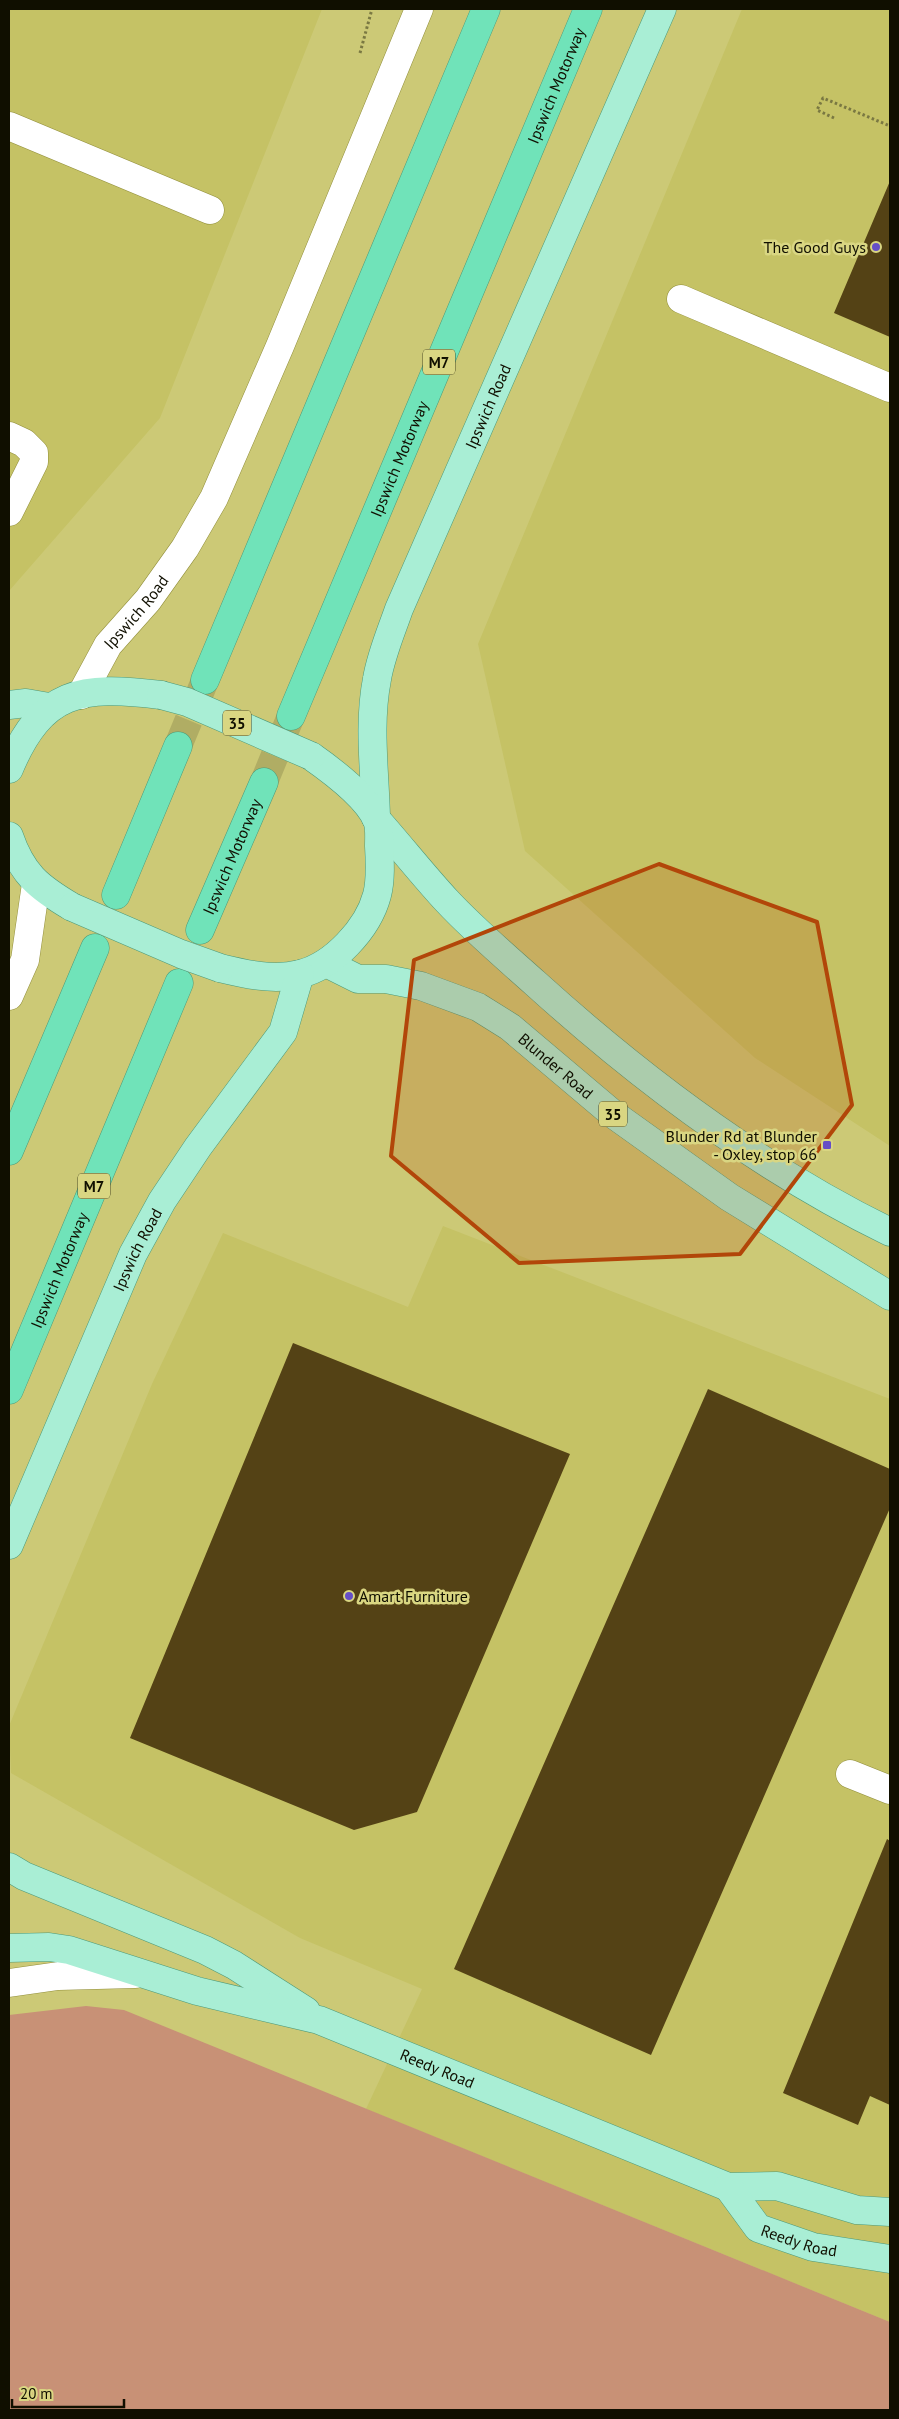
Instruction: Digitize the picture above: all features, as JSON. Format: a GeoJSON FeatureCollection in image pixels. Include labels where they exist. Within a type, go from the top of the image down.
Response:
{"type":"FeatureCollection","features":[{"type":"Feature","properties":{"kind":"highway"},"geometry":{"type":"LineString","coordinates":[[205,680],[486,9]]}},
{"type":"Feature","properties":{"kind":"highway","name":"Ipswich Motorway"},"geometry":{"type":"LineString","coordinates":[[291,716],[588,9]]}},
{"type":"Feature","properties":{"kind":"highway"},"geometry":{"type":"LineString","coordinates":[[116,895],[178,746]]}},
{"type":"Feature","properties":{"kind":"highway","name":"Ipswich Motorway"},"geometry":{"type":"LineString","coordinates":[[200,930],[264,782]]}},
{"type":"Feature","properties":{"kind":"highway"},"geometry":{"type":"LineString","coordinates":[[9,1151],[94,948]]}},
{"type":"Feature","properties":{"kind":"highway","name":"Ipswich Motorway"},"geometry":{"type":"LineString","coordinates":[[9,1390],[179,983]]}},
{"type":"Feature","properties":{"kind":"main road","name":"Ipswich Road"},"geometry":{"type":"LineString","coordinates":[[36,884],[72,907],[181,954],[220,968],[250,974],[276,976],[300,974],[326,963],[349,942],[360,927],[377,896],[380,861],[372,746],[373,706],[381,660],[399,609],[662,9]]}},
{"type":"Feature","properties":{"kind":"main road","name":"35"},"geometry":{"type":"LineString","coordinates":[[49,707],[66,698],[81,694],[130,691],[161,695],[187,702],[312,756],[345,782],[447,901],[594,1036],[732,1139],[814,1190],[890,1232]]}},
{"type":"Feature","properties":{"kind":"main road"},"geometry":{"type":"LineString","coordinates":[[9,705],[26,703],[49,707]]}},
{"type":"Feature","properties":{"kind":"main road"},"geometry":{"type":"LineString","coordinates":[[9,769],[18,747],[33,723],[49,707]]}},
{"type":"Feature","properties":{"kind":"main road"},"geometry":{"type":"LineString","coordinates":[[11,847],[36,884]]}},
{"type":"Feature","properties":{"kind":"main road","name":"Blunder Road"},"geometry":{"type":"LineString","coordinates":[[326,963],[358,979],[386,979],[421,986],[478,1007],[510,1027],[613,1114],[729,1197],[890,1296]]}},
{"type":"Feature","properties":{"kind":"main road","name":"Ipswich Road"},"geometry":{"type":"LineString","coordinates":[[9,1545],[132,1254],[162,1202],[198,1146],[283,1032],[300,974]]}},
{"type":"Feature","properties":{"kind":"main road"},"geometry":{"type":"LineString","coordinates":[[9,1867],[24,1876],[205,1950],[269,1986],[319,2020]]}},
{"type":"Feature","properties":{"kind":"main road","name":"Reedy Road"},"geometry":{"type":"LineString","coordinates":[[9,1948],[49,1947],[69,1950],[139,1974],[197,1991],[319,2020],[728,2188],[778,2186],[857,2210],[890,2212]]}},
{"type":"Feature","properties":{"kind":"main road","name":"Reedy Road"},"geometry":{"type":"LineString","coordinates":[[728,2188],[758,2228],[813,2247],[890,2259]]}},
{"type":"Feature","properties":{"kind":"street","name":"Ipswich Road"},"geometry":{"type":"LineString","coordinates":[[81,694],[108,645],[148,600],[185,548],[214,498],[280,346],[420,9]]}},
{"type":"Feature","properties":{"kind":"street"},"geometry":{"type":"LineString","coordinates":[[9,126],[210,210]]}},
{"type":"Feature","properties":{"kind":"street"},"geometry":{"type":"LineString","coordinates":[[681,299],[890,388]]}},
{"type":"Feature","properties":{"kind":"street"},"geometry":{"type":"LineString","coordinates":[[9,436],[31,448],[34,453],[34,462],[9,512]]}},
{"type":"Feature","properties":{"kind":"street"},"geometry":{"type":"LineString","coordinates":[[9,996],[25,960],[36,884]]}},
{"type":"Feature","properties":{"kind":"street"},"geometry":{"type":"LineString","coordinates":[[850,1774],[890,1790]]}},
{"type":"Feature","properties":{"kind":"street","name":"Reedy Road"},"geometry":{"type":"LineString","coordinates":[[9,1983],[65,1975],[139,1974]]}},
{"type":"Feature","properties":{"kind":"path"},"geometry":{"type":"LineString","coordinates":[[360,53],[372,9]]}},
{"type":"Feature","properties":{"kind":"path"},"geometry":{"type":"LineString","coordinates":[[834,118],[817,110],[823,98],[890,126]]}},
{"type":"Feature","properties":{"kind":"highlighted area"},"geometry":{"type":"Polygon","coordinates":[[[659,864],[817,922],[852,1105],[740,1254],[519,1263],[391,1156],[414,960],[659,864]]]}},
{"type":"Feature","properties":{"kind":"shaded area"},"geometry":{"type":"Polygon","coordinates":[[[9,9],[322,9],[160,418],[9,591],[9,9]]]}},
{"type":"Feature","properties":{"kind":"shaded area"},"geometry":{"type":"Polygon","coordinates":[[[742,9],[890,9],[890,1146],[755,1058],[525,851],[478,644],[742,9]]]}},
{"type":"Feature","properties":{"kind":"shaded area"},"geometry":{"type":"Polygon","coordinates":[[[443,1226],[890,1399],[890,2322],[366,2109],[422,1989],[300,1938],[11,1773],[9,1726],[152,1384],[223,1233],[408,1307],[443,1226]]]}},
{"type":"Feature","properties":{"kind":"shaded area"},"geometry":{"type":"Polygon","coordinates":[[[86,2006],[124,2010],[890,2322],[890,2410],[9,2410],[9,2015],[86,2006]]]}},
{"type":"Feature","properties":{"kind":"building","name":"The Good Guys"},"geometry":{"type":"Polygon","coordinates":[[[890,181],[890,337],[834,313],[890,181]]]}},
{"type":"Feature","properties":{"kind":"building","name":"Amart Furniture"},"geometry":{"type":"Polygon","coordinates":[[[293,1343],[570,1454],[417,1812],[354,1830],[130,1738],[293,1343]]]}},
{"type":"Feature","properties":{"kind":"building"},"geometry":{"type":"Polygon","coordinates":[[[708,1389],[890,1469],[890,1508],[651,2055],[454,1969],[708,1389]]]}},
{"type":"Feature","properties":{"kind":"building"},"geometry":{"type":"Polygon","coordinates":[[[887,1839],[890,1841],[890,2105],[870,2096],[858,2125],[783,2093],[887,1839]]]}},
{"type":"Feature","properties":{"kind":"tunnel"},"geometry":{"type":"LineString","coordinates":[[178,746],[204,683]]}},
{"type":"Feature","properties":{"kind":"tunnel"},"geometry":{"type":"LineString","coordinates":[[264,782],[291,716]]}},
{"type":"Feature","properties":{"kind":"place","name":"The Good Guys"},"geometry":{"type":"Point","coordinates":[876,247]}},
{"type":"Feature","properties":{"kind":"place","name":"Blunder Rd at Blunder - Oxley, stop 66"},"geometry":{"type":"Point","coordinates":[827,1145]}},
{"type":"Feature","properties":{"kind":"place","name":"Amart Furniture"},"geometry":{"type":"Point","coordinates":[349,1596]}}]}
